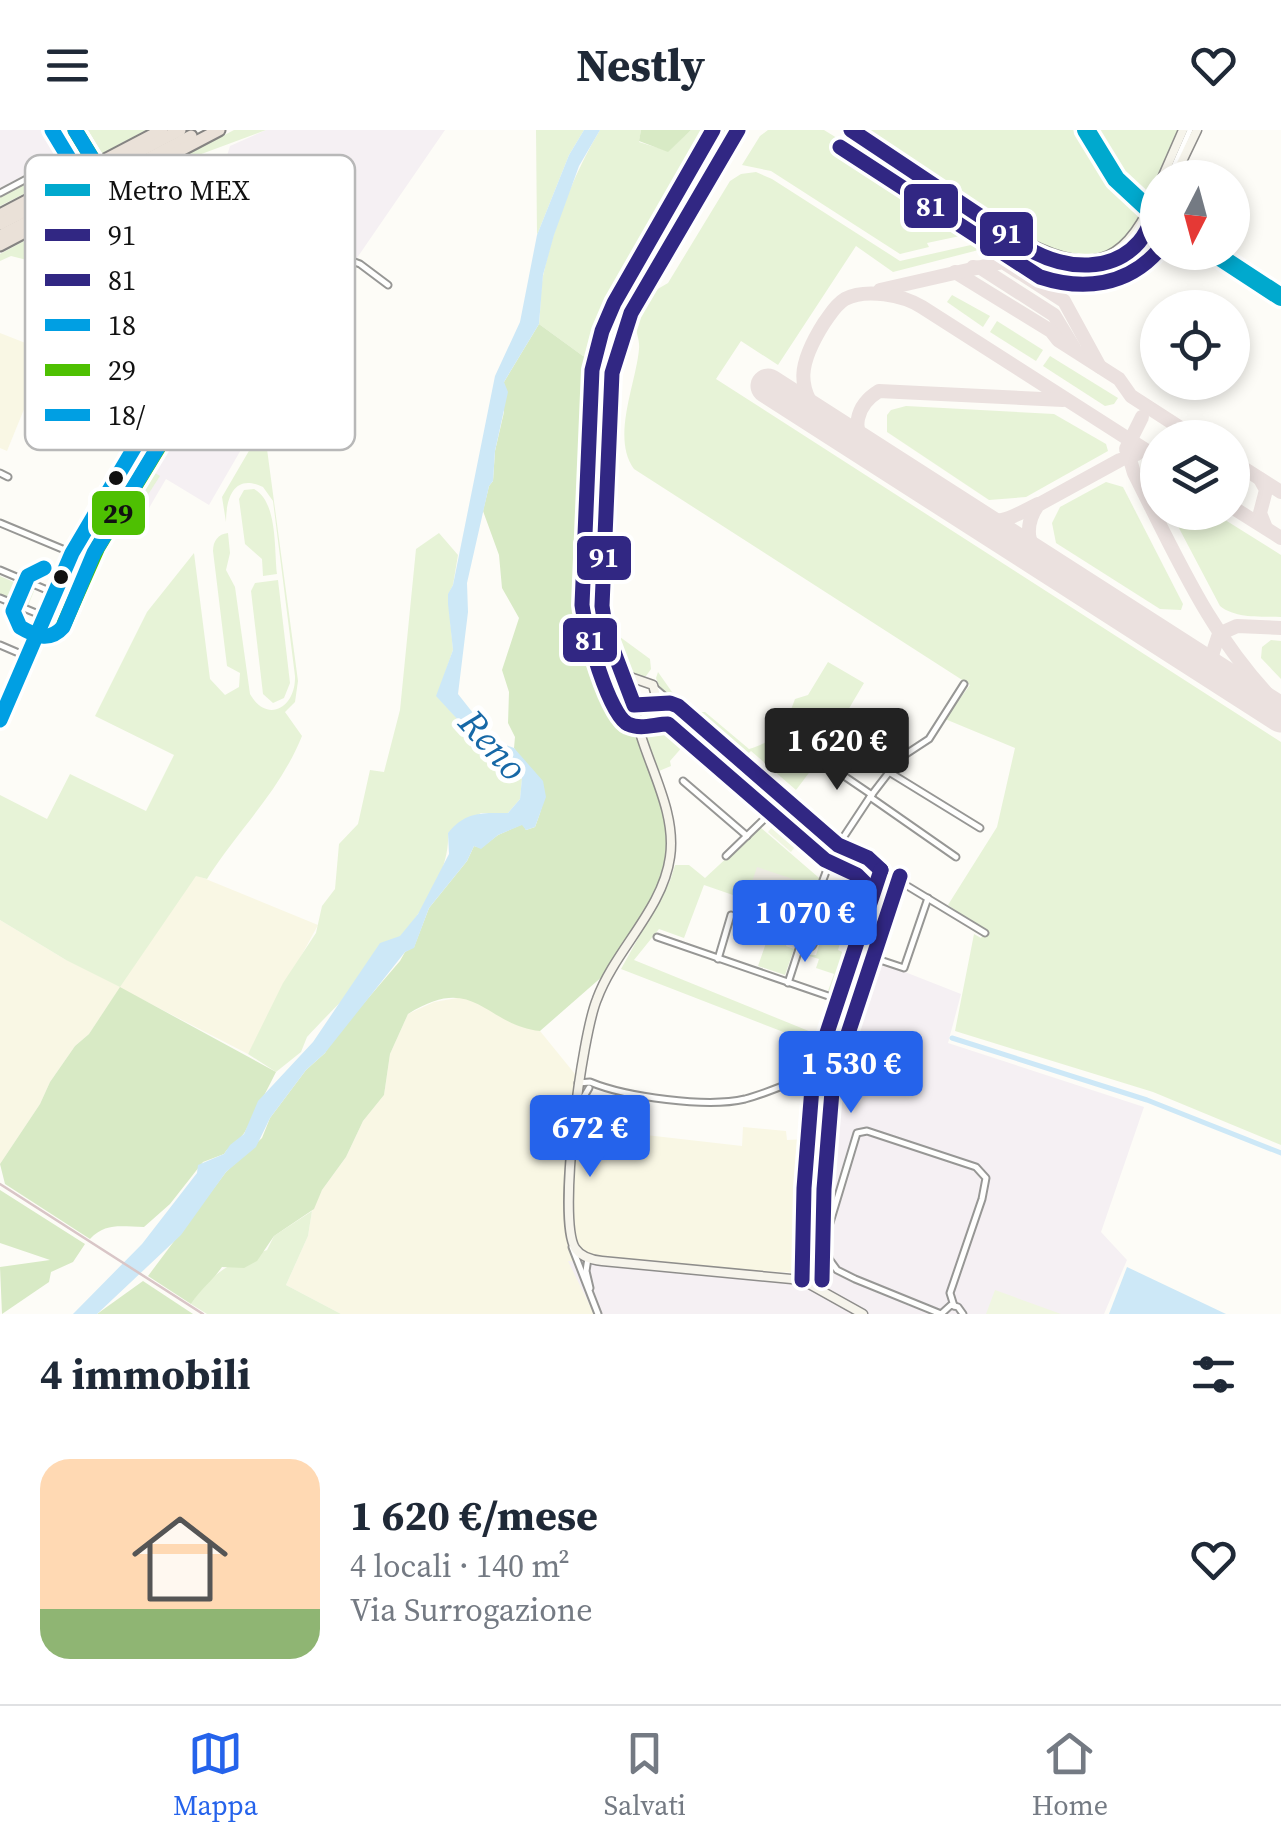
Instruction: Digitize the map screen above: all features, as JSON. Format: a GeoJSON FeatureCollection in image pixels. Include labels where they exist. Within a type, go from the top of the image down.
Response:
{"type":"FeatureCollection","features":[{"type":"Feature","properties":{"kind":"highway"},"geometry":{"type":"LineString","coordinates":[[114,155],[162,130]]}},
{"type":"Feature","properties":{"kind":"highway"},"geometry":{"type":"LineString","coordinates":[[132,155],[180,130]]}},
{"type":"Feature","properties":{"kind":"highway"},"geometry":{"type":"LineString","coordinates":[[154,155],[202,130]]}},
{"type":"Feature","properties":{"kind":"highway"},"geometry":{"type":"LineString","coordinates":[[171,155],[219,130]]}},
{"type":"Feature","properties":{"kind":"highway"},"geometry":{"type":"LineString","coordinates":[[0,215],[25,202]]}},
{"type":"Feature","properties":{"kind":"highway"},"geometry":{"type":"LineString","coordinates":[[0,224],[25,211]]}},
{"type":"Feature","properties":{"kind":"highway"},"geometry":{"type":"LineString","coordinates":[[0,236],[25,223]]}},
{"type":"Feature","properties":{"kind":"highway"},"geometry":{"type":"LineString","coordinates":[[0,245],[25,232]]}},
{"type":"Feature","properties":{"kind":"street"},"geometry":{"type":"LineString","coordinates":[[52,130],[67,155]]}},
{"type":"Feature","properties":{"kind":"street"},"geometry":{"type":"LineString","coordinates":[[598,1314],[573,1254],[570,1230],[577,1084],[598,996],[659,890],[672,844],[669,821],[606,630],[602,606],[610,395],[616,354],[631,313],[738,130]]}},
{"type":"Feature","properties":{"kind":"street"},"geometry":{"type":"LineString","coordinates":[[851,130],[1042,256],[1069,265],[1104,262],[1140,241]]}},
{"type":"Feature","properties":{"kind":"street"},"geometry":{"type":"LineString","coordinates":[[1175,160],[1186,130]]}},
{"type":"Feature","properties":{"kind":"street"},"geometry":{"type":"LineString","coordinates":[[1180,160],[1198,130]]}},
{"type":"Feature","properties":{"kind":"street"},"geometry":{"type":"LineString","coordinates":[[0,193],[25,180]]}},
{"type":"Feature","properties":{"kind":"street"},"geometry":{"type":"LineString","coordinates":[[1124,247],[1140,228]]}},
{"type":"Feature","properties":{"kind":"street"},"geometry":{"type":"LineString","coordinates":[[1007,231],[1053,254],[1070,258],[1097,257],[1124,247],[1140,235]]}},
{"type":"Feature","properties":{"kind":"street"},"geometry":{"type":"LineString","coordinates":[[355,262],[388,285]]}},
{"type":"Feature","properties":{"kind":"street"},"geometry":{"type":"LineString","coordinates":[[0,720],[72,553],[132,450]]}},
{"type":"Feature","properties":{"kind":"street"},"geometry":{"type":"LineString","coordinates":[[0,474],[8,477]]}},
{"type":"Feature","properties":{"kind":"street"},"geometry":{"type":"LineString","coordinates":[[0,522],[72,553]]}},
{"type":"Feature","properties":{"kind":"street"},"geometry":{"type":"LineString","coordinates":[[0,570],[54,592]]}},
{"type":"Feature","properties":{"kind":"street"},"geometry":{"type":"LineString","coordinates":[[0,598],[44,617]]}},
{"type":"Feature","properties":{"kind":"street"},"geometry":{"type":"LineString","coordinates":[[0,645],[28,657]]}},
{"type":"Feature","properties":{"kind":"street"},"geometry":{"type":"LineString","coordinates":[[620,669],[650,682],[838,844],[868,858],[880,870],[985,932]]}},
{"type":"Feature","properties":{"kind":"street"},"geometry":{"type":"LineString","coordinates":[[628,689],[639,680]]}},
{"type":"Feature","properties":{"kind":"street"},"geometry":{"type":"LineString","coordinates":[[822,880],[838,844],[871,796],[900,758],[929,738],[964,684]]}},
{"type":"Feature","properties":{"kind":"street"},"geometry":{"type":"LineString","coordinates":[[644,746],[641,723],[656,689]]}},
{"type":"Feature","properties":{"kind":"street"},"geometry":{"type":"LineString","coordinates":[[631,703],[638,708],[660,701],[672,702]]}},
{"type":"Feature","properties":{"kind":"street"},"geometry":{"type":"LineString","coordinates":[[822,761],[956,857]]}},
{"type":"Feature","properties":{"kind":"street"},"geometry":{"type":"LineString","coordinates":[[889,772],[980,828]]}},
{"type":"Feature","properties":{"kind":"street"},"geometry":{"type":"LineString","coordinates":[[684,781],[747,836]]}},
{"type":"Feature","properties":{"kind":"street"},"geometry":{"type":"LineString","coordinates":[[726,856],[786,799]]}},
{"type":"Feature","properties":{"kind":"street"},"geometry":{"type":"LineString","coordinates":[[802,1280],[812,1075],[880,870]]}},
{"type":"Feature","properties":{"kind":"street"},"geometry":{"type":"LineString","coordinates":[[854,951],[904,968],[928,898]]}},
{"type":"Feature","properties":{"kind":"street"},"geometry":{"type":"LineString","coordinates":[[718,958],[731,914]]}},
{"type":"Feature","properties":{"kind":"street"},"geometry":{"type":"LineString","coordinates":[[657,937],[837,999]]}},
{"type":"Feature","properties":{"kind":"street"},"geometry":{"type":"LineString","coordinates":[[788,983],[801,943]]}},
{"type":"Feature","properties":{"kind":"street"},"geometry":{"type":"LineString","coordinates":[[581,1059],[590,1085]]}},
{"type":"Feature","properties":{"kind":"street"},"geometry":{"type":"LineString","coordinates":[[577,1084],[714,1103],[753,1096],[812,1075]]}},
{"type":"Feature","properties":{"kind":"street"},"geometry":{"type":"LineString","coordinates":[[574,1127],[583,1094],[590,1085]]}},
{"type":"Feature","properties":{"kind":"street"},"geometry":{"type":"LineString","coordinates":[[954,1306],[948,1306],[941,1314],[855,1280],[837,1270],[828,1259],[826,1236],[856,1133],[866,1131],[976,1167],[986,1178],[950,1294],[954,1306],[963,1314]]}},
{"type":"Feature","properties":{"kind":"street"},"geometry":{"type":"LineString","coordinates":[[570,1230],[576,1248],[588,1258],[802,1280],[862,1314]]}},
{"type":"Feature","properties":{"kind":"street"},"geometry":{"type":"LineString","coordinates":[[588,1258],[594,1306]]}},
{"type":"Feature","properties":{"kind":"street"},"geometry":{"type":"LineString","coordinates":[[588,1278],[590,1271],[602,1262]]}},
{"type":"Feature","properties":{"kind":"shaded area"},"geometry":{"type":"Polygon","coordinates":[[[0,130],[46,130],[59,155],[25,155],[25,175],[0,188],[0,130]]]}},
{"type":"Feature","properties":{"kind":"shaded area"},"geometry":{"type":"Polygon","coordinates":[[[266,130],[445,130],[355,261],[355,155],[227,155],[230,146],[266,130]]]}},
{"type":"Feature","properties":{"kind":"shaded area"},"geometry":{"type":"Polygon","coordinates":[[[0,333],[25,343],[25,407],[7,451],[0,448],[0,333]]]}},
{"type":"Feature","properties":{"kind":"shaded area"},"geometry":{"type":"Polygon","coordinates":[[[139,450],[241,450],[209,505],[166,479],[142,520],[109,500],[139,450]]]}},
{"type":"Feature","properties":{"kind":"shaded area"},"geometry":{"type":"Polygon","coordinates":[[[757,867],[799,881],[793,898],[751,885],[757,867]]]}},
{"type":"Feature","properties":{"kind":"shaded area"},"geometry":{"type":"Polygon","coordinates":[[[196,875],[318,925],[248,1054],[120,988],[50,1082],[0,1164],[0,920],[66,960],[196,875]]]}},
{"type":"Feature","properties":{"kind":"shaded area"},"geometry":{"type":"Polygon","coordinates":[[[854,952],[961,994],[948,1043],[1144,1107],[1101,1232],[1127,1260],[1104,1314],[594,1314],[567,1261],[815,1277],[809,1269],[803,1237],[815,1068],[854,952]]]}},
{"type":"Feature","properties":{"kind":"shaded area"},"geometry":{"type":"Polygon","coordinates":[[[463,997],[510,1022],[540,1031],[579,1079],[573,1118],[578,1132],[637,1134],[742,1146],[743,1127],[786,1131],[787,1140],[808,1139],[803,1177],[804,1253],[816,1278],[800,1273],[568,1261],[594,1314],[341,1314],[286,1285],[308,1236],[312,1211],[322,1190],[346,1157],[363,1121],[384,1095],[390,1054],[408,1014],[434,1002],[463,997]]]}},
{"type":"Feature","properties":{"kind":"green space"},"geometry":{"type":"Polygon","coordinates":[[[58,130],[63,135],[66,130],[146,130],[99,155],[74,155],[58,130]]]}},
{"type":"Feature","properties":{"kind":"green space"},"geometry":{"type":"Polygon","coordinates":[[[234,130],[266,130],[199,155],[186,155],[234,130]]]}},
{"type":"Feature","properties":{"kind":"green space"},"geometry":{"type":"Polygon","coordinates":[[[536,130],[584,130],[569,155],[537,235],[536,130]]]}},
{"type":"Feature","properties":{"kind":"green space"},"geometry":{"type":"Polygon","coordinates":[[[600,130],[641,130],[639,142],[668,151],[691,130],[728,130],[700,173],[611,338],[610,362],[583,356],[539,324],[543,276],[553,238],[573,183],[600,130]]]}},
{"type":"Feature","properties":{"kind":"green space"},"geometry":{"type":"Polygon","coordinates":[[[641,130],[691,130],[668,152],[639,141],[641,130]]]}},
{"type":"Feature","properties":{"kind":"green space"},"geometry":{"type":"Polygon","coordinates":[[[768,130],[824,130],[965,217],[965,230],[960,236],[900,254],[771,171],[742,165],[768,130]]]}},
{"type":"Feature","properties":{"kind":"green space"},"geometry":{"type":"Polygon","coordinates":[[[861,130],[1180,130],[1166,160],[1140,160],[1140,222],[1117,246],[1089,254],[1075,253],[1029,239],[861,130]]]}},
{"type":"Feature","properties":{"kind":"green space"},"geometry":{"type":"Polygon","coordinates":[[[756,172],[900,261],[993,240],[1002,244],[893,272],[856,246],[778,365],[741,341],[716,379],[1281,742],[1281,1145],[1153,1092],[955,1031],[974,934],[981,938],[985,931],[948,905],[997,827],[1015,748],[945,719],[970,685],[634,469],[627,456],[625,427],[639,349],[636,325],[656,290],[668,283],[730,181],[741,174],[756,172]]]}},
{"type":"Feature","properties":{"kind":"green space"},"geometry":{"type":"Polygon","coordinates":[[[25,183],[25,193],[0,206],[0,196],[25,183]]]}},
{"type":"Feature","properties":{"kind":"green space"},"geometry":{"type":"Polygon","coordinates":[[[25,241],[25,260],[11,256],[0,261],[0,254],[25,241]]]}},
{"type":"Feature","properties":{"kind":"green space"},"geometry":{"type":"Polygon","coordinates":[[[952,295],[990,316],[983,327],[947,302],[952,295]]]}},
{"type":"Feature","properties":{"kind":"green space"},"geometry":{"type":"Polygon","coordinates":[[[997,321],[1043,350],[1036,361],[990,332],[997,321]]]}},
{"type":"Feature","properties":{"kind":"green space"},"geometry":{"type":"Polygon","coordinates":[[[539,324],[583,356],[610,362],[602,489],[600,620],[674,840],[669,865],[620,961],[540,1031],[521,1027],[464,999],[431,1002],[408,1014],[390,1054],[384,1095],[363,1121],[314,1209],[274,1236],[257,1261],[244,1268],[222,1267],[191,1304],[148,1276],[226,1172],[262,1138],[270,1118],[306,1070],[325,1053],[405,952],[414,947],[429,908],[467,861],[474,846],[481,848],[523,824],[526,830],[535,827],[541,811],[544,790],[514,748],[515,737],[508,723],[509,692],[502,670],[519,618],[502,588],[499,555],[483,511],[493,481],[504,412],[504,382],[539,324]]]}},
{"type":"Feature","properties":{"kind":"green space"},"geometry":{"type":"Polygon","coordinates":[[[1050,356],[1118,398],[1114,404],[1105,406],[1043,366],[1050,356]]]}},
{"type":"Feature","properties":{"kind":"green space"},"geometry":{"type":"Polygon","coordinates":[[[906,406],[1054,414],[1106,444],[1108,451],[1026,497],[989,500],[887,432],[887,415],[906,406]]]}},
{"type":"Feature","properties":{"kind":"green space"},"geometry":{"type":"Polygon","coordinates":[[[249,450],[267,450],[298,681],[295,702],[285,712],[302,736],[270,792],[207,879],[196,876],[120,987],[0,920],[0,795],[47,819],[70,774],[146,811],[174,755],[95,716],[147,612],[194,553],[210,679],[225,695],[239,687],[240,673],[227,666],[213,551],[217,539],[224,534],[228,533],[230,553],[226,570],[235,587],[250,694],[264,708],[272,710],[286,704],[295,676],[273,501],[263,487],[245,483],[230,497],[226,522],[222,497],[249,450]]]}},
{"type":"Feature","properties":{"kind":"green space"},"geometry":{"type":"Polygon","coordinates":[[[134,460],[160,476],[140,507],[114,491],[134,460]]]}},
{"type":"Feature","properties":{"kind":"green space"},"geometry":{"type":"Polygon","coordinates":[[[1106,482],[1123,487],[1140,520],[1140,530],[1145,530],[1183,604],[1181,610],[1160,609],[1056,543],[1052,523],[1060,507],[1106,482]]]}},
{"type":"Feature","properties":{"kind":"green space"},"geometry":{"type":"Polygon","coordinates":[[[254,489],[262,495],[271,515],[277,574],[263,576],[262,559],[245,544],[239,499],[244,490],[254,489]]]}},
{"type":"Feature","properties":{"kind":"green space"},"geometry":{"type":"Polygon","coordinates":[[[610,498],[609,602],[620,637],[650,659],[651,669],[646,676],[629,672],[617,656],[611,632],[607,602],[610,498]]]}},
{"type":"Feature","properties":{"kind":"green space"},"geometry":{"type":"Polygon","coordinates":[[[1180,530],[1241,530],[1281,555],[1281,617],[1241,615],[1220,606],[1180,530]]]}},
{"type":"Feature","properties":{"kind":"green space"},"geometry":{"type":"Polygon","coordinates":[[[439,533],[458,555],[448,595],[453,650],[437,696],[483,747],[505,759],[522,779],[520,799],[508,813],[481,813],[448,833],[445,860],[417,916],[307,1037],[301,1052],[276,1072],[248,1054],[283,983],[316,933],[322,906],[335,889],[339,844],[358,824],[370,770],[384,772],[400,710],[416,549],[439,533]]]}},
{"type":"Feature","properties":{"kind":"green space"},"geometry":{"type":"Polygon","coordinates":[[[0,576],[34,591],[27,608],[0,597],[0,576]]]}},
{"type":"Feature","properties":{"kind":"green space"},"geometry":{"type":"Polygon","coordinates":[[[278,580],[290,683],[284,698],[273,703],[263,694],[251,591],[255,583],[278,580]]]}},
{"type":"Feature","properties":{"kind":"green space"},"geometry":{"type":"Polygon","coordinates":[[[1271,640],[1281,641],[1281,679],[1261,658],[1262,647],[1271,640]]]}},
{"type":"Feature","properties":{"kind":"green space"},"geometry":{"type":"Polygon","coordinates":[[[828,662],[864,683],[818,761],[796,790],[751,751],[743,758],[662,693],[656,678],[658,672],[672,692],[705,712],[749,749],[779,731],[795,699],[808,695],[828,662]]]}},
{"type":"Feature","properties":{"kind":"green space"},"geometry":{"type":"Polygon","coordinates":[[[664,704],[698,729],[670,761],[671,766],[659,771],[646,743],[644,717],[656,705],[664,704]]]}},
{"type":"Feature","properties":{"kind":"green space"},"geometry":{"type":"Polygon","coordinates":[[[787,810],[798,820],[786,834],[797,844],[791,852],[768,832],[787,810]]]}},
{"type":"Feature","properties":{"kind":"green space"},"geometry":{"type":"Polygon","coordinates":[[[760,827],[825,883],[835,887],[845,927],[838,950],[847,954],[835,990],[828,991],[834,974],[816,968],[819,959],[806,955],[816,955],[822,936],[801,930],[803,922],[796,919],[794,923],[777,918],[774,926],[782,929],[780,934],[788,941],[786,946],[794,949],[785,975],[758,966],[773,909],[704,885],[684,938],[659,929],[634,960],[821,1036],[817,1045],[621,969],[675,865],[689,865],[705,878],[760,827]]]}},
{"type":"Feature","properties":{"kind":"green space"},"geometry":{"type":"Polygon","coordinates":[[[120,987],[276,1072],[244,1133],[224,1154],[203,1162],[170,1204],[144,1227],[108,1228],[90,1239],[5,1184],[0,1164],[50,1082],[120,987]]]}},
{"type":"Feature","properties":{"kind":"green space"},"geometry":{"type":"Polygon","coordinates":[[[0,1190],[85,1244],[73,1262],[51,1272],[49,1282],[2,1314],[0,1267],[50,1260],[0,1243],[0,1190]]]}},
{"type":"Feature","properties":{"kind":"green space"},"geometry":{"type":"Polygon","coordinates":[[[312,1211],[308,1236],[286,1285],[341,1314],[207,1314],[191,1304],[215,1276],[267,1250],[274,1236],[312,1211]]]}},
{"type":"Feature","properties":{"kind":"green space"},"geometry":{"type":"Polygon","coordinates":[[[143,1281],[193,1314],[97,1314],[143,1281]]]}},
{"type":"Feature","properties":{"kind":"green space"},"geometry":{"type":"Polygon","coordinates":[[[995,1290],[1061,1314],[986,1314],[995,1290]]]}},
{"type":"Feature","properties":{"kind":"water","name":"Reno"},"geometry":{"type":"Polygon","coordinates":[[[584,130],[600,130],[579,166],[554,235],[543,275],[539,324],[504,382],[508,392],[495,451],[493,481],[467,583],[468,612],[458,694],[495,741],[514,748],[543,781],[546,797],[535,827],[526,830],[522,825],[498,835],[481,849],[474,846],[467,861],[429,908],[414,948],[405,952],[325,1053],[306,1070],[270,1118],[256,1147],[226,1172],[181,1235],[97,1314],[73,1314],[142,1244],[197,1173],[198,1165],[224,1154],[244,1134],[258,1101],[313,1042],[380,943],[400,936],[418,914],[449,854],[448,833],[468,817],[508,813],[520,799],[522,778],[505,759],[483,747],[436,696],[453,650],[448,594],[495,376],[520,322],[537,235],[569,155],[584,130]]]}},
{"type":"Feature","properties":{"kind":"water"},"geometry":{"type":"Polygon","coordinates":[[[1127,1267],[1226,1314],[1109,1314],[1127,1267]]]}},
{"type":"Feature","properties":{"kind":"waterway"},"geometry":{"type":"LineString","coordinates":[[952,1038],[1147,1100],[1281,1153]]}},
{"type":"Feature","properties":{"kind":"taxiway"},"geometry":{"type":"LineString","coordinates":[[880,290],[1003,262],[1064,301],[1100,367]]}},
{"type":"Feature","properties":{"kind":"taxiway"},"geometry":{"type":"LineString","coordinates":[[973,267],[981,268],[1054,315],[1074,348]]}},
{"type":"Feature","properties":{"kind":"taxiway"},"geometry":{"type":"LineString","coordinates":[[955,272],[1051,331],[1058,340],[1119,379],[1131,396],[1168,420]]}},
{"type":"Feature","properties":{"kind":"taxiway"},"geometry":{"type":"LineString","coordinates":[[827,423],[804,386],[809,350],[841,301],[863,294],[884,294],[922,307],[1140,446]]}},
{"type":"Feature","properties":{"kind":"taxiway"},"geometry":{"type":"LineString","coordinates":[[870,451],[859,435],[858,419],[865,403],[879,391],[1063,400]]}},
{"type":"Feature","properties":{"kind":"taxiway"},"geometry":{"type":"LineString","coordinates":[[1126,449],[1142,417]]}},
{"type":"Feature","properties":{"kind":"taxiway"},"geometry":{"type":"LineString","coordinates":[[1130,441],[1134,473],[1198,597],[1235,655],[1281,708]]}},
{"type":"Feature","properties":{"kind":"taxiway"},"geometry":{"type":"LineString","coordinates":[[1045,563],[1029,536],[1038,505],[1137,454]]}},
{"type":"Feature","properties":{"kind":"taxiway"},"geometry":{"type":"LineString","coordinates":[[1250,472],[1281,492]]}},
{"type":"Feature","properties":{"kind":"taxiway"},"geometry":{"type":"LineString","coordinates":[[1260,479],[1266,490],[1260,513],[1266,528]]}},
{"type":"Feature","properties":{"kind":"taxiway"},"geometry":{"type":"LineString","coordinates":[[973,517],[999,521],[1038,504]]}},
{"type":"Feature","properties":{"kind":"taxiway"},"geometry":{"type":"LineString","coordinates":[[1250,518],[1281,538]]}},
{"type":"Feature","properties":{"kind":"taxiway"},"geometry":{"type":"LineString","coordinates":[[1224,678],[1212,655],[1219,634],[1237,626],[1281,628]]}},
{"type":"Feature","properties":{"kind":"runway"},"geometry":{"type":"LineString","coordinates":[[768,386],[1281,715]]}},
{"type":"Feature","properties":{"kind":"railway"},"geometry":{"type":"LineString","coordinates":[[0,1184],[203,1314]]}},
{"type":"Feature","properties":{"kind":"metro line","name":"MEX"},"geometry":{"type":"LineString","coordinates":[[1086,130],[1116,179],[1140,201]]}},
{"type":"Feature","properties":{"kind":"metro line","name":"MEX"},"geometry":{"type":"LineString","coordinates":[[1240,270],[1281,297]]}},
{"type":"Feature","properties":{"kind":"transit line","name":"18"},"geometry":{"type":"LineString","coordinates":[[52,130],[67,155]]}},
{"type":"Feature","properties":{"kind":"transit line","name":"29"},"geometry":{"type":"LineString","coordinates":[[75,130],[90,155]]}},
{"type":"Feature","properties":{"kind":"transit line","name":"18/"},"geometry":{"type":"LineString","coordinates":[[75,130],[90,155]]}},
{"type":"Feature","properties":{"kind":"transit line","name":"81"},"geometry":{"type":"LineString","coordinates":[[713,130],[614,303],[602,331],[592,370],[584,616],[599,670],[621,718],[638,727],[668,724],[825,860],[857,875],[867,885]]}},
{"type":"Feature","properties":{"kind":"transit line","name":"91"},"geometry":{"type":"LineString","coordinates":[[738,130],[631,313],[612,373],[602,606],[606,631],[634,705],[678,706],[838,845],[868,858],[881,870]]}},
{"type":"Feature","properties":{"kind":"transit line","name":"91"},"geometry":{"type":"LineString","coordinates":[[851,130],[1047,258],[1075,264],[1103,263],[1128,252],[1140,241]]}},
{"type":"Feature","properties":{"kind":"transit line","name":"81"},"geometry":{"type":"LineString","coordinates":[[840,147],[1040,277],[1088,284],[1118,278],[1140,267]]}},
{"type":"Feature","properties":{"kind":"transit line","name":"18"},"geometry":{"type":"LineString","coordinates":[[0,720],[72,553],[133,450]]}},
{"type":"Feature","properties":{"kind":"transit line","name":"18/"},"geometry":{"type":"LineString","coordinates":[[44,568],[28,576],[13,611],[20,627],[48,636],[63,627],[94,553],[156,450]]}},
{"type":"Feature","properties":{"kind":"transit line","name":"29"},"geometry":{"type":"LineString","coordinates":[[64,624],[98,547],[157,450]]}},
{"type":"Feature","properties":{"kind":"transit line","name":"91"},"geometry":{"type":"LineString","coordinates":[[802,1280],[813,1075],[881,870]]}},
{"type":"Feature","properties":{"kind":"transit line","name":"81"},"geometry":{"type":"LineString","coordinates":[[822,1280],[833,1079],[900,876]]}}]}
